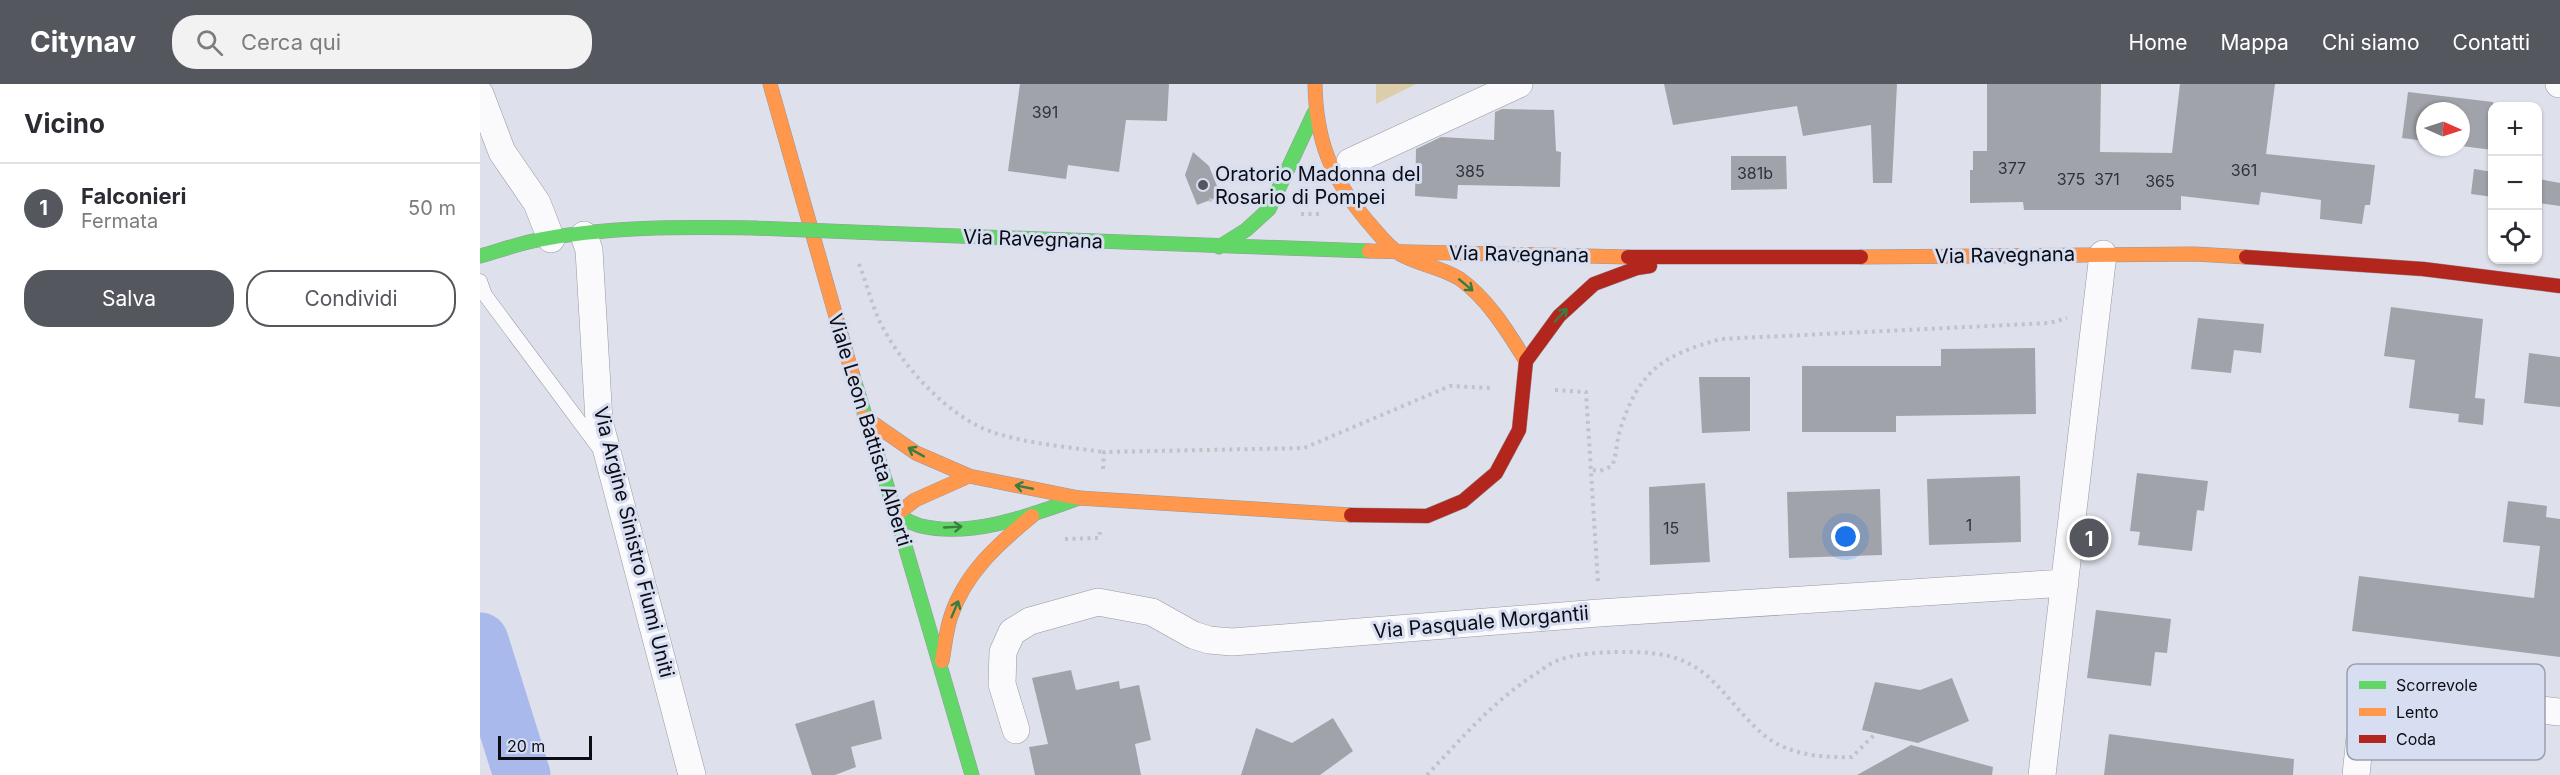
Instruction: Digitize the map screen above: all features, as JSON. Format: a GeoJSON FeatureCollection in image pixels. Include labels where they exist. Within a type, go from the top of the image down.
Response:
{"type":"FeatureCollection","features":[{"type":"Feature","properties":{"kind":"main road","name":"Viale Leon Battista Alberti"},"geometry":{"type":"LineString","coordinates":[[770,84],[864,417],[896,515],[972,775]]}},
{"type":"Feature","properties":{"kind":"main road"},"geometry":{"type":"LineString","coordinates":[[1315,84],[1314,113],[1327,160],[1342,190],[1395,251],[1458,278],[1480,297],[1502,323],[1526,361]]}},
{"type":"Feature","properties":{"kind":"main road"},"geometry":{"type":"LineString","coordinates":[[1219,247],[1246,230],[1269,209],[1314,113]]}},
{"type":"Feature","properties":{"kind":"main road","name":"Via Ravegnana"},"geometry":{"type":"LineString","coordinates":[[480,256],[542,240],[584,235],[633,230],[754,228],[1219,247],[1696,259],[2195,254],[2411,268],[2560,286]]}},
{"type":"Feature","properties":{"kind":"main road"},"geometry":{"type":"LineString","coordinates":[[864,417],[916,453],[969,476],[1078,498],[1383,517],[1427,516],[1463,501],[1501,466],[1520,430],[1526,361],[1559,316],[1594,284],[1637,268],[1696,259]]}},
{"type":"Feature","properties":{"kind":"main road"},"geometry":{"type":"LineString","coordinates":[[969,476],[915,500],[896,515],[922,526],[947,528],[1034,515],[1078,498]]}},
{"type":"Feature","properties":{"kind":"main road"},"geometry":{"type":"LineString","coordinates":[[941,666],[952,614],[969,579],[1000,542],[1034,515]]}},
{"type":"Feature","properties":{"kind":"street"},"geometry":{"type":"LineString","coordinates":[[1350,162],[1519,84]]}},
{"type":"Feature","properties":{"kind":"street"},"geometry":{"type":"LineString","coordinates":[[480,93],[502,152],[537,203],[542,240]]}},
{"type":"Feature","properties":{"kind":"street","name":"Via Argine Sinistro Fiumi Uniti"},"geometry":{"type":"LineString","coordinates":[[584,235],[589,250],[599,421],[692,775]]}},
{"type":"Feature","properties":{"kind":"street"},"geometry":{"type":"LineString","coordinates":[[2042,775],[2103,254]]}},
{"type":"Feature","properties":{"kind":"street","name":"Via Pasquale Morgantii"},"geometry":{"type":"LineString","coordinates":[[1016,730],[1002,684],[1003,652],[1012,632],[1030,621],[1098,602],[1152,612],[1193,635],[1209,640],[1232,642],[1599,613],[2065,583]]}},
{"type":"Feature","properties":{"kind":"street"},"geometry":{"type":"LineString","coordinates":[[2545,710],[2560,712]]}},
{"type":"Feature","properties":{"kind":"street"},"geometry":{"type":"LineString","coordinates":[[2356,775],[2358,760]]}},
{"type":"Feature","properties":{"kind":"lane"},"geometry":{"type":"LineString","coordinates":[[480,281],[485,295],[612,465]]}},
{"type":"Feature","properties":{"kind":"path"},"geometry":{"type":"LineString","coordinates":[[1209,200],[1220,199]]}},
{"type":"Feature","properties":{"kind":"path"},"geometry":{"type":"LineString","coordinates":[[1297,214],[1331,214]]}},
{"type":"Feature","properties":{"kind":"path"},"geometry":{"type":"LineString","coordinates":[[859,262],[879,320],[919,378],[967,419],[995,433],[1104,452],[1304,448],[1450,386],[1491,388]]}},
{"type":"Feature","properties":{"kind":"path"},"geometry":{"type":"LineString","coordinates":[[1593,470],[1600,471],[1612,466],[1617,455],[1619,434],[1628,406],[1643,380],[1665,359],[1690,348],[1721,339],[2049,323],[2069,317]]}},
{"type":"Feature","properties":{"kind":"path"},"geometry":{"type":"LineString","coordinates":[[1554,390],[1586,392],[1593,470],[1598,586]]}},
{"type":"Feature","properties":{"kind":"path"},"geometry":{"type":"LineString","coordinates":[[1102,479],[1104,452]]}},
{"type":"Feature","properties":{"kind":"path"},"geometry":{"type":"LineString","coordinates":[[1601,646],[1602,652]]}},
{"type":"Feature","properties":{"kind":"path"},"geometry":{"type":"LineString","coordinates":[[1427,775],[1485,714],[1519,684],[1555,661],[1602,652],[1662,653],[1676,657],[1704,674],[1765,736],[1781,746],[1803,753],[1830,758],[1852,757],[1876,734]]}},
{"type":"Feature","properties":{"kind":"shaded area"},"geometry":{"type":"Polygon","coordinates":[[[1376,84],[1416,84],[1376,104],[1376,84]]]}},
{"type":"Feature","properties":{"kind":"building"},"geometry":{"type":"Polygon","coordinates":[[[1020,84],[1169,84],[1167,121],[1126,120],[1119,172],[1068,165],[1066,179],[1008,171],[1020,84]]]}},
{"type":"Feature","properties":{"kind":"building"},"geometry":{"type":"Polygon","coordinates":[[[1664,84],[1897,84],[1892,183],[1873,183],[1871,125],[1803,136],[1797,106],[1673,125],[1664,84]]]}},
{"type":"Feature","properties":{"kind":"building"},"geometry":{"type":"Polygon","coordinates":[[[1987,84],[2101,84],[2100,152],[2172,153],[2180,84],[2275,84],[2266,154],[2375,165],[2370,205],[2365,205],[2362,224],[2320,219],[2321,200],[2261,192],[2259,205],[2181,196],[2181,210],[2024,210],[2023,202],[1970,203],[1970,170],[1973,170],[1973,151],[1987,151],[1987,84]]]}},
{"type":"Feature","properties":{"kind":"building"},"geometry":{"type":"Polygon","coordinates":[[[2408,92],[2493,102],[2488,102],[2488,149],[2470,147],[2470,102],[2416,102],[2416,140],[2402,138],[2408,92]]]}},
{"type":"Feature","properties":{"kind":"building"},"geometry":{"type":"Polygon","coordinates":[[[1502,109],[1554,110],[1556,151],[1561,152],[1560,187],[1458,185],[1457,199],[1415,196],[1416,149],[1441,137],[1494,140],[1495,112],[1502,109]]]}},
{"type":"Feature","properties":{"kind":"building","name":"Oratorio Madonna del Rosario di Pompei"},"geometry":{"type":"Polygon","coordinates":[[[1193,152],[1209,166],[1221,196],[1197,205],[1185,175],[1193,152]]]}},
{"type":"Feature","properties":{"kind":"building"},"geometry":{"type":"Polygon","coordinates":[[[1731,156],[1786,156],[1787,189],[1731,190],[1731,156]]]}},
{"type":"Feature","properties":{"kind":"building"},"geometry":{"type":"Polygon","coordinates":[[[2474,169],[2488,171],[2488,196],[2471,194],[2474,169]]]}},
{"type":"Feature","properties":{"kind":"building"},"geometry":{"type":"Polygon","coordinates":[[[2542,180],[2560,183],[2560,206],[2542,204],[2542,180]]]}},
{"type":"Feature","properties":{"kind":"building"},"geometry":{"type":"Polygon","coordinates":[[[2391,307],[2483,319],[2475,398],[2485,399],[2483,425],[2458,422],[2459,414],[2409,408],[2415,360],[2384,356],[2391,307]]]}},
{"type":"Feature","properties":{"kind":"building"},"geometry":{"type":"Polygon","coordinates":[[[2198,318],[2264,324],[2261,353],[2234,350],[2231,373],[2191,369],[2198,318]]]}},
{"type":"Feature","properties":{"kind":"building"},"geometry":{"type":"Polygon","coordinates":[[[2035,348],[2036,414],[1896,416],[1896,432],[1802,432],[1802,366],[1941,366],[1941,349],[2035,348]]]}},
{"type":"Feature","properties":{"kind":"building"},"geometry":{"type":"Polygon","coordinates":[[[2529,353],[2560,357],[2560,407],[2524,403],[2529,353]]]}},
{"type":"Feature","properties":{"kind":"building"},"geometry":{"type":"Polygon","coordinates":[[[1699,377],[1750,377],[1750,431],[1702,433],[1699,377]]]}},
{"type":"Feature","properties":{"kind":"building"},"geometry":{"type":"Polygon","coordinates":[[[2137,473],[2208,481],[2204,511],[2197,510],[2192,551],[2138,545],[2140,532],[2130,531],[2137,473]]]}},
{"type":"Feature","properties":{"kind":"building"},"geometry":{"type":"Polygon","coordinates":[[[2020,476],[2021,542],[1929,545],[1927,479],[2020,476]]]}},
{"type":"Feature","properties":{"kind":"building"},"geometry":{"type":"Polygon","coordinates":[[[1705,483],[1710,562],[1650,565],[1649,487],[1705,483]]]}},
{"type":"Feature","properties":{"kind":"building"},"geometry":{"type":"Polygon","coordinates":[[[1880,489],[1882,555],[1789,558],[1787,492],[1880,489]]]}},
{"type":"Feature","properties":{"kind":"building"},"geometry":{"type":"Polygon","coordinates":[[[2508,501],[2547,506],[2546,517],[2560,519],[2560,657],[2352,631],[2359,576],[2534,598],[2540,546],[2503,542],[2508,501]]]}},
{"type":"Feature","properties":{"kind":"building"},"geometry":{"type":"Polygon","coordinates":[[[2096,610],[2171,619],[2167,653],[2155,652],[2151,686],[2087,678],[2096,610]]]}},
{"type":"Feature","properties":{"kind":"building"},"geometry":{"type":"Polygon","coordinates":[[[1071,670],[1076,690],[1119,681],[1120,689],[1139,685],[1151,740],[1135,744],[1141,775],[1035,775],[1029,747],[1048,744],[1032,678],[1071,670]]]}},
{"type":"Feature","properties":{"kind":"building"},"geometry":{"type":"Polygon","coordinates":[[[1952,678],[1969,721],[1918,743],[1862,730],[1875,682],[1920,690],[1952,678]]]}},
{"type":"Feature","properties":{"kind":"building"},"geometry":{"type":"Polygon","coordinates":[[[874,700],[882,739],[851,747],[856,767],[835,775],[812,775],[795,724],[874,700]]]}},
{"type":"Feature","properties":{"kind":"building"},"geometry":{"type":"Polygon","coordinates":[[[1333,718],[1353,751],[1320,775],[1241,775],[1256,728],[1292,743],[1333,718]]]}},
{"type":"Feature","properties":{"kind":"building"},"geometry":{"type":"Polygon","coordinates":[[[2109,734],[2294,759],[2293,775],[2104,775],[2109,734]]]}},
{"type":"Feature","properties":{"kind":"building"},"geometry":{"type":"Polygon","coordinates":[[[1911,745],[1993,767],[1992,775],[1857,775],[1911,745]]]}},
{"type":"Feature","properties":{"kind":"waterway"},"geometry":{"type":"LineString","coordinates":[[480,641],[522,775]]}},
{"type":"Feature","properties":{"kind":"traffic: fast"},"geometry":{"type":"LineString","coordinates":[[1219,247],[1246,230],[1269,209],[1314,113]]}},
{"type":"Feature","properties":{"kind":"traffic: fast"},"geometry":{"type":"LineString","coordinates":[[480,256],[533,241],[588,232],[671,228],[754,228]]}},
{"type":"Feature","properties":{"kind":"traffic: fast"},"geometry":{"type":"LineString","coordinates":[[754,228],[878,233]]}},
{"type":"Feature","properties":{"kind":"traffic: fast"},"geometry":{"type":"LineString","coordinates":[[878,233],[1369,251]]}},
{"type":"Feature","properties":{"kind":"traffic: fast"},"geometry":{"type":"LineString","coordinates":[[852,373],[972,775]]}},
{"type":"Feature","properties":{"kind":"traffic: fast"},"geometry":{"type":"LineString","coordinates":[[896,515],[921,526],[961,529],[1002,523],[1079,498]]}},
{"type":"Feature","properties":{"kind":"traffic: slow"},"geometry":{"type":"LineString","coordinates":[[770,84],[852,373]]}},
{"type":"Feature","properties":{"kind":"traffic: slow"},"geometry":{"type":"LineString","coordinates":[[1315,84],[1322,141],[1335,174],[1355,206],[1395,251],[1407,258],[1453,275],[1480,296],[1526,361]]}},
{"type":"Feature","properties":{"kind":"traffic: slow"},"geometry":{"type":"LineString","coordinates":[[1369,251],[1628,257]]}},
{"type":"Feature","properties":{"kind":"traffic: slow"},"geometry":{"type":"LineString","coordinates":[[1861,257],[2195,254],[2246,257]]}},
{"type":"Feature","properties":{"kind":"traffic: slow"},"geometry":{"type":"LineString","coordinates":[[864,417],[916,453],[969,476],[1079,498],[1351,515]]}},
{"type":"Feature","properties":{"kind":"traffic: slow"},"geometry":{"type":"LineString","coordinates":[[896,515],[915,500],[969,476]]}},
{"type":"Feature","properties":{"kind":"traffic: slow"},"geometry":{"type":"LineString","coordinates":[[942,661],[949,621],[965,586],[984,560],[1032,516]]}},
{"type":"Feature","properties":{"kind":"traffic: jam"},"geometry":{"type":"LineString","coordinates":[[1628,257],[1861,257]]}},
{"type":"Feature","properties":{"kind":"traffic: jam"},"geometry":{"type":"LineString","coordinates":[[2246,257],[2423,269],[2560,286]]}},
{"type":"Feature","properties":{"kind":"traffic: jam"},"geometry":{"type":"LineString","coordinates":[[1351,515],[1427,516],[1463,501],[1496,473],[1519,430],[1526,361],[1559,316],[1594,284],[1637,268],[1650,266]]}},
{"type":"Feature","properties":{"kind":"place","name":"Oratorio Madonna del Rosario di Pompei"},"geometry":{"type":"Point","coordinates":[1203,185]}},
{"type":"Feature","properties":{"kind":"place","name":"Falconieri"},"geometry":{"type":"Point","coordinates":[2089,538]}}]}
